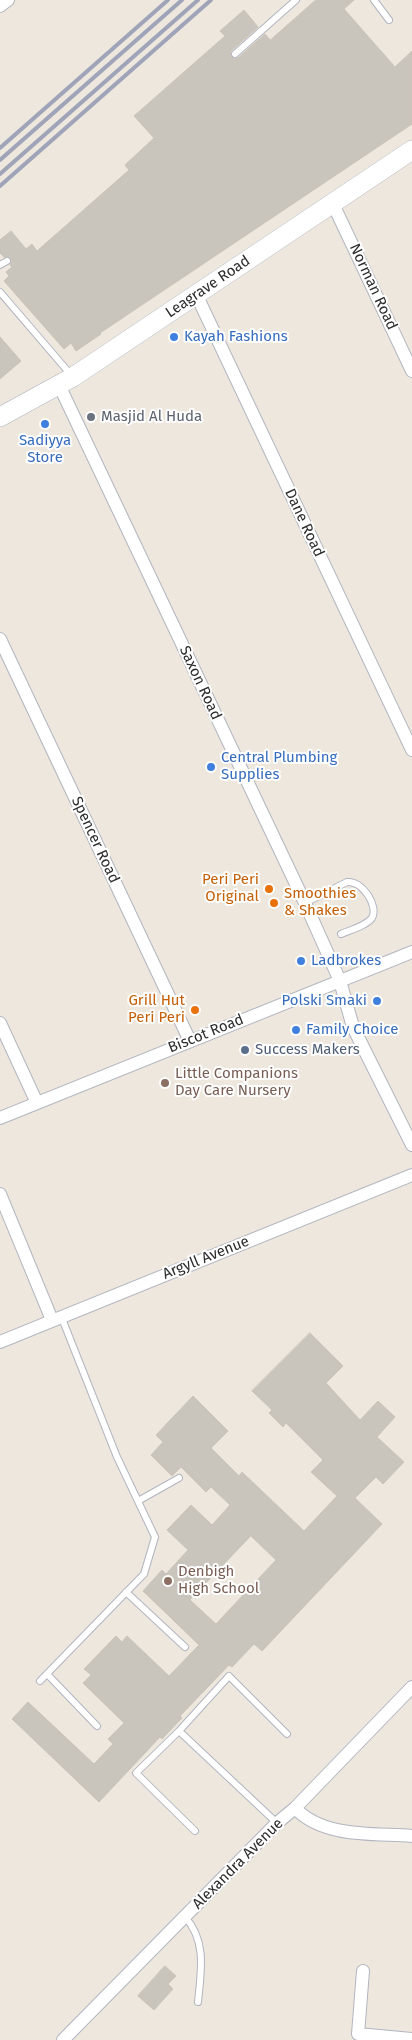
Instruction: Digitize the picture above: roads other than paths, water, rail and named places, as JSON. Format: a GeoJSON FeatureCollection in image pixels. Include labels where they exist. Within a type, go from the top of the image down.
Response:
{"type":"FeatureCollection","features":[{"type":"Feature","properties":{"kind":"main road","name":"Leagrave Road"},"geometry":{"type":"LineString","coordinates":[[0,417],[66,381],[412,150]]}},
{"type":"Feature","properties":{"kind":"street"},"geometry":{"type":"LineString","coordinates":[[0,6],[8,0]]}},
{"type":"Feature","properties":{"kind":"street","name":"Norman Road"},"geometry":{"type":"LineString","coordinates":[[333,204],[412,371]]}},
{"type":"Feature","properties":{"kind":"street","name":"Dane Road"},"geometry":{"type":"LineString","coordinates":[[196,294],[412,750]]}},
{"type":"Feature","properties":{"kind":"street","name":"Saxon Road"},"geometry":{"type":"LineString","coordinates":[[66,381],[305,903],[340,982],[353,1027],[412,1145]]}},
{"type":"Feature","properties":{"kind":"street","name":"Spencer Road"},"geometry":{"type":"LineString","coordinates":[[0,639],[190,1041]]}},
{"type":"Feature","properties":{"kind":"street","name":"Biscot Road"},"geometry":{"type":"LineString","coordinates":[[0,1118],[412,952]]}},
{"type":"Feature","properties":{"kind":"street"},"geometry":{"type":"LineString","coordinates":[[0,1022],[37,1103]]}},
{"type":"Feature","properties":{"kind":"street","name":"Argyll Avenue"},"geometry":{"type":"LineString","coordinates":[[0,1342],[412,1175]]}},
{"type":"Feature","properties":{"kind":"street"},"geometry":{"type":"LineString","coordinates":[[0,1194],[57,1318]]}},
{"type":"Feature","properties":{"kind":"street","name":"Alexandra Avenue"},"geometry":{"type":"LineString","coordinates":[[63,2040],[277,1823],[295,1808],[412,1687]]}},
{"type":"Feature","properties":{"kind":"street"},"geometry":{"type":"LineString","coordinates":[[295,1808],[317,1825],[337,1830],[412,1836]]}},
{"type":"Feature","properties":{"kind":"street"},"geometry":{"type":"LineString","coordinates":[[363,1971],[357,2037],[412,2038]]}},
{"type":"Feature","properties":{"kind":"lane"},"geometry":{"type":"LineString","coordinates":[[235,54],[296,0]]}},
{"type":"Feature","properties":{"kind":"lane"},"geometry":{"type":"LineString","coordinates":[[374,0],[389,20]]}},
{"type":"Feature","properties":{"kind":"lane"},"geometry":{"type":"LineString","coordinates":[[0,265],[7,261]]}},
{"type":"Feature","properties":{"kind":"lane"},"geometry":{"type":"LineString","coordinates":[[0,292],[66,381]]}},
{"type":"Feature","properties":{"kind":"lane"},"geometry":{"type":"LineString","coordinates":[[305,903],[347,882],[352,882],[364,888],[374,910],[373,916],[368,922],[341,934]]}},
{"type":"Feature","properties":{"kind":"lane"},"geometry":{"type":"LineString","coordinates":[[40,1681],[144,1574],[155,1537],[117,1457],[57,1318]]}},
{"type":"Feature","properties":{"kind":"lane"},"geometry":{"type":"LineString","coordinates":[[138,1501],[179,1478]]}},
{"type":"Feature","properties":{"kind":"lane"},"geometry":{"type":"LineString","coordinates":[[126,1592],[185,1646]]}},
{"type":"Feature","properties":{"kind":"lane"},"geometry":{"type":"LineString","coordinates":[[46,1674],[97,1726]]}},
{"type":"Feature","properties":{"kind":"lane"},"geometry":{"type":"LineString","coordinates":[[195,1831],[136,1773],[179,1731],[229,1676],[287,1734]]}},
{"type":"Feature","properties":{"kind":"lane"},"geometry":{"type":"LineString","coordinates":[[179,1731],[277,1823]]}},
{"type":"Feature","properties":{"kind":"lane"},"geometry":{"type":"LineString","coordinates":[[184,1917],[194,1927],[202,1954],[198,2002]]}},
{"type":"Feature","properties":{"kind":"railway"},"geometry":{"type":"LineString","coordinates":[[0,148],[168,0]]}},
{"type":"Feature","properties":{"kind":"railway"},"geometry":{"type":"LineString","coordinates":[[0,160],[182,0]]}},
{"type":"Feature","properties":{"kind":"railway"},"geometry":{"type":"LineString","coordinates":[[0,174],[198,0]]}},
{"type":"Feature","properties":{"kind":"railway"},"geometry":{"type":"LineString","coordinates":[[0,186],[211,0]]}},
{"type":"Feature","properties":{"kind":"place","name":"Kayah Fashions"},"geometry":{"type":"Point","coordinates":[174,337]}},
{"type":"Feature","properties":{"kind":"place","name":"Masjid Al Huda"},"geometry":{"type":"Point","coordinates":[91,417]}},
{"type":"Feature","properties":{"kind":"place","name":"Sadiyya Store"},"geometry":{"type":"Point","coordinates":[45,424]}},
{"type":"Feature","properties":{"kind":"place","name":"Central Plumbing Supplies"},"geometry":{"type":"Point","coordinates":[211,767]}},
{"type":"Feature","properties":{"kind":"place","name":"Peri Peri Original"},"geometry":{"type":"Point","coordinates":[269,889]}},
{"type":"Feature","properties":{"kind":"place","name":"Smoothies & Shakes"},"geometry":{"type":"Point","coordinates":[274,903]}},
{"type":"Feature","properties":{"kind":"place","name":"Ladbrokes"},"geometry":{"type":"Point","coordinates":[301,961]}},
{"type":"Feature","properties":{"kind":"place","name":"Polski Smaki"},"geometry":{"type":"Point","coordinates":[377,1001]}},
{"type":"Feature","properties":{"kind":"place","name":"Grill Hut Peri Peri"},"geometry":{"type":"Point","coordinates":[195,1010]}},
{"type":"Feature","properties":{"kind":"place","name":"Family Choice"},"geometry":{"type":"Point","coordinates":[296,1030]}},
{"type":"Feature","properties":{"kind":"place","name":"Success Makers"},"geometry":{"type":"Point","coordinates":[245,1050]}},
{"type":"Feature","properties":{"kind":"place","name":"Little Companions Day Care Nursery"},"geometry":{"type":"Point","coordinates":[165,1083]}},
{"type":"Feature","properties":{"kind":"place","name":"Denbigh High School"},"geometry":{"type":"Point","coordinates":[168,1581]}}]}
